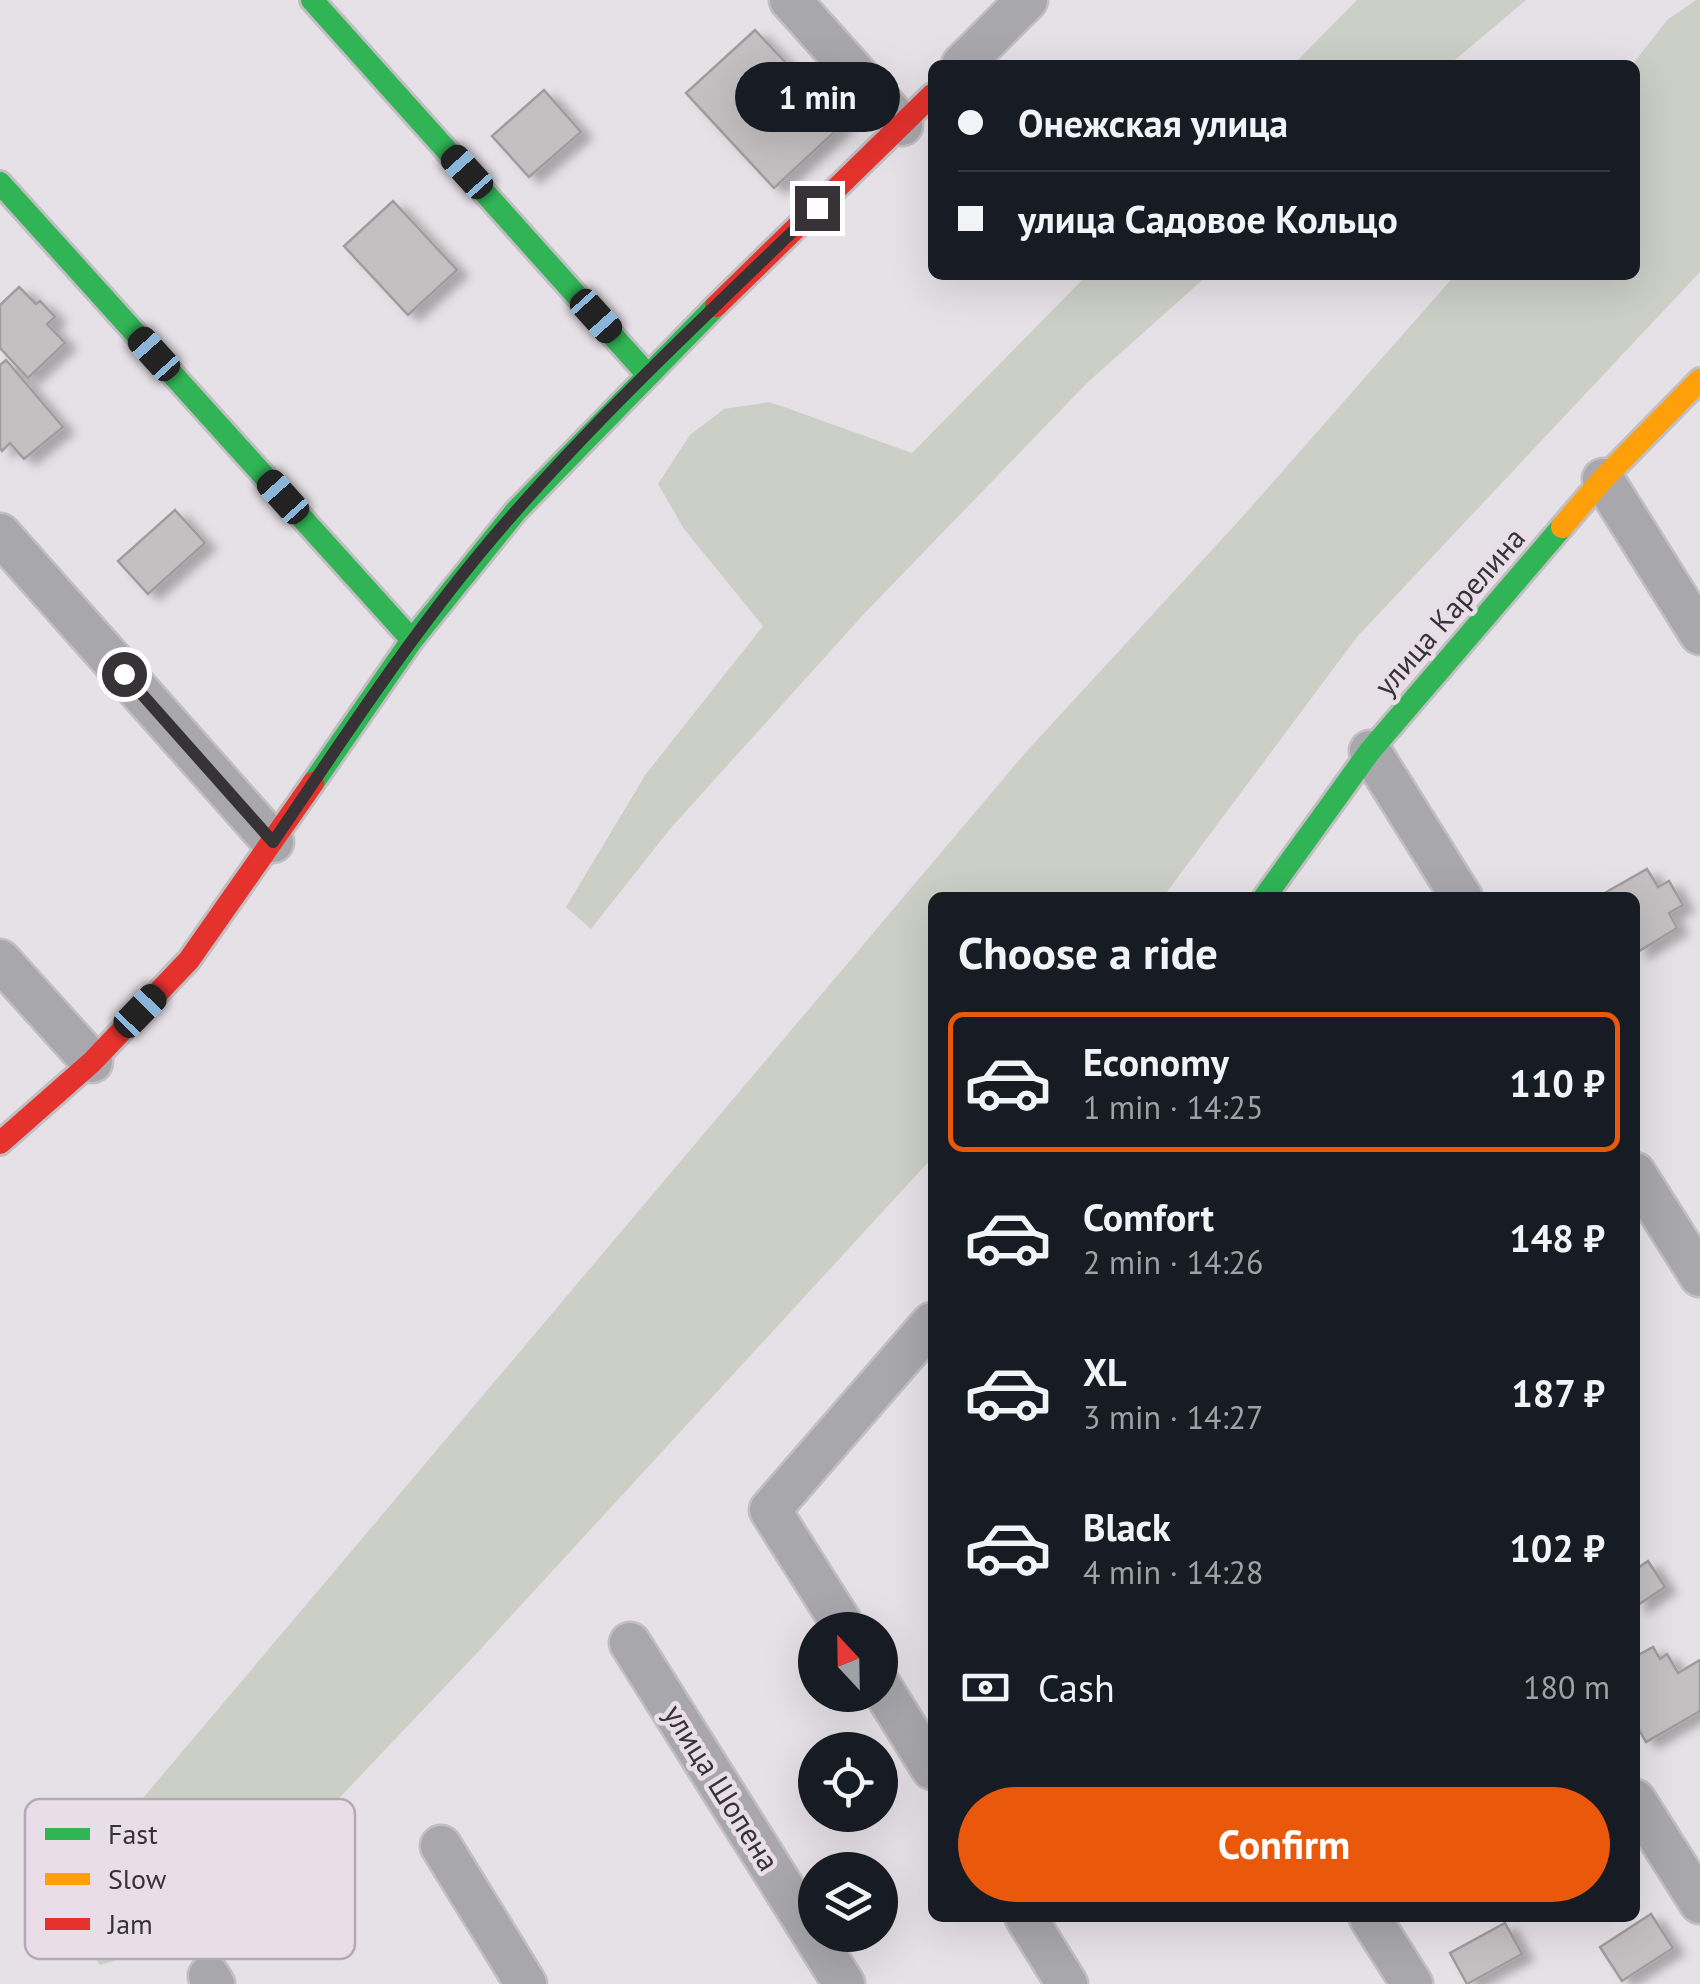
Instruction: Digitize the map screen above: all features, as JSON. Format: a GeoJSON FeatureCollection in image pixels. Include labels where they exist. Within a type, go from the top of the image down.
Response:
{"type":"FeatureCollection","features":[{"type":"Feature","properties":{"kind":"street"},"geometry":{"type":"LineString","coordinates":[[312,0],[648,374]]}},
{"type":"Feature","properties":{"kind":"street"},"geometry":{"type":"LineString","coordinates":[[790,0],[902,125]]}},
{"type":"Feature","properties":{"kind":"street"},"geometry":{"type":"LineString","coordinates":[[967,60],[1027,0]]}},
{"type":"Feature","properties":{"kind":"street"},"geometry":{"type":"LineString","coordinates":[[0,1143],[92,1062],[189,960],[412,640],[516,511],[648,374],[928,98]]}},
{"type":"Feature","properties":{"kind":"street"},"geometry":{"type":"LineString","coordinates":[[0,183],[412,640]]}},
{"type":"Feature","properties":{"kind":"street","name":"улица Карелина"},"geometry":{"type":"LineString","coordinates":[[1268,892],[1370,751],[1603,480],[1700,380]]}},
{"type":"Feature","properties":{"kind":"street"},"geometry":{"type":"LineString","coordinates":[[1603,480],[1700,634]]}},
{"type":"Feature","properties":{"kind":"street"},"geometry":{"type":"LineString","coordinates":[[0,534],[273,842]]}},
{"type":"Feature","properties":{"kind":"street"},"geometry":{"type":"LineString","coordinates":[[1370,751],[1458,892]]}},
{"type":"Feature","properties":{"kind":"street"},"geometry":{"type":"LineString","coordinates":[[0,960],[92,1062]]}},
{"type":"Feature","properties":{"kind":"street"},"geometry":{"type":"LineString","coordinates":[[1640,1181],[1700,1276]]}},
{"type":"Feature","properties":{"kind":"street"},"geometry":{"type":"LineString","coordinates":[[835,1612],[770,1510],[928,1328]]}},
{"type":"Feature","properties":{"kind":"street","name":"улица Шопена"},"geometry":{"type":"LineString","coordinates":[[630,1644],[844,1984]]}},
{"type":"Feature","properties":{"kind":"street"},"geometry":{"type":"LineString","coordinates":[[897,1712],[928,1762]]}},
{"type":"Feature","properties":{"kind":"street"},"geometry":{"type":"LineString","coordinates":[[1640,1808],[1700,1904]]}},
{"type":"Feature","properties":{"kind":"street"},"geometry":{"type":"LineString","coordinates":[[441,1846],[526,1984]]}},
{"type":"Feature","properties":{"kind":"street"},"geometry":{"type":"LineString","coordinates":[[1029,1922],[1068,1984]]}},
{"type":"Feature","properties":{"kind":"street"},"geometry":{"type":"LineString","coordinates":[[1373,1922],[1412,1984]]}},
{"type":"Feature","properties":{"kind":"shaded area"},"geometry":{"type":"Polygon","coordinates":[[[1357,0],[1526,0],[1455,60],[1298,60],[1357,0]]]}},
{"type":"Feature","properties":{"kind":"shaded area"},"geometry":{"type":"Polygon","coordinates":[[[1700,0],[1700,272],[1357,637],[1167,892],[928,892],[928,1162],[338,1799],[142,1799],[1026,752],[1245,514],[1451,280],[1640,280],[1640,60],[1636,60],[1667,20],[1700,0]]]}},
{"type":"Feature","properties":{"kind":"shaded area"},"geometry":{"type":"Polygon","coordinates":[[[1082,280],[1202,280],[1087,383],[862,616],[670,829],[591,929],[566,907],[646,774],[763,626],[684,529],[658,484],[690,435],[724,409],[770,402],[912,453],[1082,280]]]}},
{"type":"Feature","properties":{"kind":"shaded area"},"geometry":{"type":"Polygon","coordinates":[[[95,1959],[121,1959],[100,1965],[95,1959]]]}},
{"type":"Feature","properties":{"kind":"building"},"geometry":{"type":"Polygon","coordinates":[[[755,30],[843,124],[774,188],[686,93],[755,30]]]}},
{"type":"Feature","properties":{"kind":"building"},"geometry":{"type":"Polygon","coordinates":[[[544,90],[581,132],[529,177],[492,136],[544,90]]]}},
{"type":"Feature","properties":{"kind":"building"},"geometry":{"type":"Polygon","coordinates":[[[393,201],[457,270],[408,315],[344,246],[393,201]]]}},
{"type":"Feature","properties":{"kind":"building"},"geometry":{"type":"Polygon","coordinates":[[[19,287],[55,317],[47,324],[65,343],[28,378],[0,348],[0,305],[19,287]]]}},
{"type":"Feature","properties":{"kind":"building"},"geometry":{"type":"Polygon","coordinates":[[[6,360],[63,427],[24,459],[10,443],[2,451],[0,448],[0,365],[6,360]]]}},
{"type":"Feature","properties":{"kind":"building"},"geometry":{"type":"Polygon","coordinates":[[[175,510],[205,543],[148,594],[118,561],[175,510]]]}},
{"type":"Feature","properties":{"kind":"building"},"geometry":{"type":"Polygon","coordinates":[[[1647,869],[1658,887],[1669,881],[1683,905],[1669,913],[1677,928],[1640,951],[1640,892],[1606,892],[1647,869]]]}},
{"type":"Feature","properties":{"kind":"building"},"geometry":{"type":"Polygon","coordinates":[[[1648,1561],[1665,1587],[1640,1604],[1640,1567],[1648,1561]]]}},
{"type":"Feature","properties":{"kind":"building"},"geometry":{"type":"Polygon","coordinates":[[[1653,1647],[1660,1659],[1667,1654],[1678,1673],[1700,1660],[1700,1711],[1646,1742],[1640,1732],[1640,1654],[1653,1647]]]}},
{"type":"Feature","properties":{"kind":"building"},"geometry":{"type":"Polygon","coordinates":[[[1651,1914],[1673,1948],[1622,1981],[1600,1947],[1651,1914]]]}},
{"type":"Feature","properties":{"kind":"building"},"geometry":{"type":"Polygon","coordinates":[[[1505,1923],[1522,1954],[1467,1984],[1450,1953],[1505,1923]]]}},
{"type":"Feature","properties":{"kind":"traffic: fast"},"geometry":{"type":"LineString","coordinates":[[312,0],[647,374]]}},
{"type":"Feature","properties":{"kind":"traffic: fast"},"geometry":{"type":"LineString","coordinates":[[0,183],[412,640]]}},
{"type":"Feature","properties":{"kind":"traffic: fast"},"geometry":{"type":"LineString","coordinates":[[313,783],[412,640],[516,511],[716,306]]}},
{"type":"Feature","properties":{"kind":"traffic: fast"},"geometry":{"type":"LineString","coordinates":[[1268,892],[1370,751],[1562,527]]}},
{"type":"Feature","properties":{"kind":"traffic: slow"},"geometry":{"type":"LineString","coordinates":[[1562,527],[1700,380]]}},
{"type":"Feature","properties":{"kind":"traffic: jam"},"geometry":{"type":"LineString","coordinates":[[716,306],[928,99]]}},
{"type":"Feature","properties":{"kind":"traffic: jam"},"geometry":{"type":"LineString","coordinates":[[0,1143],[92,1062],[189,960],[313,783]]}},
{"type":"Feature","properties":{"kind":"route"},"geometry":{"type":"LineString","coordinates":[[124,674],[273,842],[412,640],[516,511],[817,208]]}}]}
